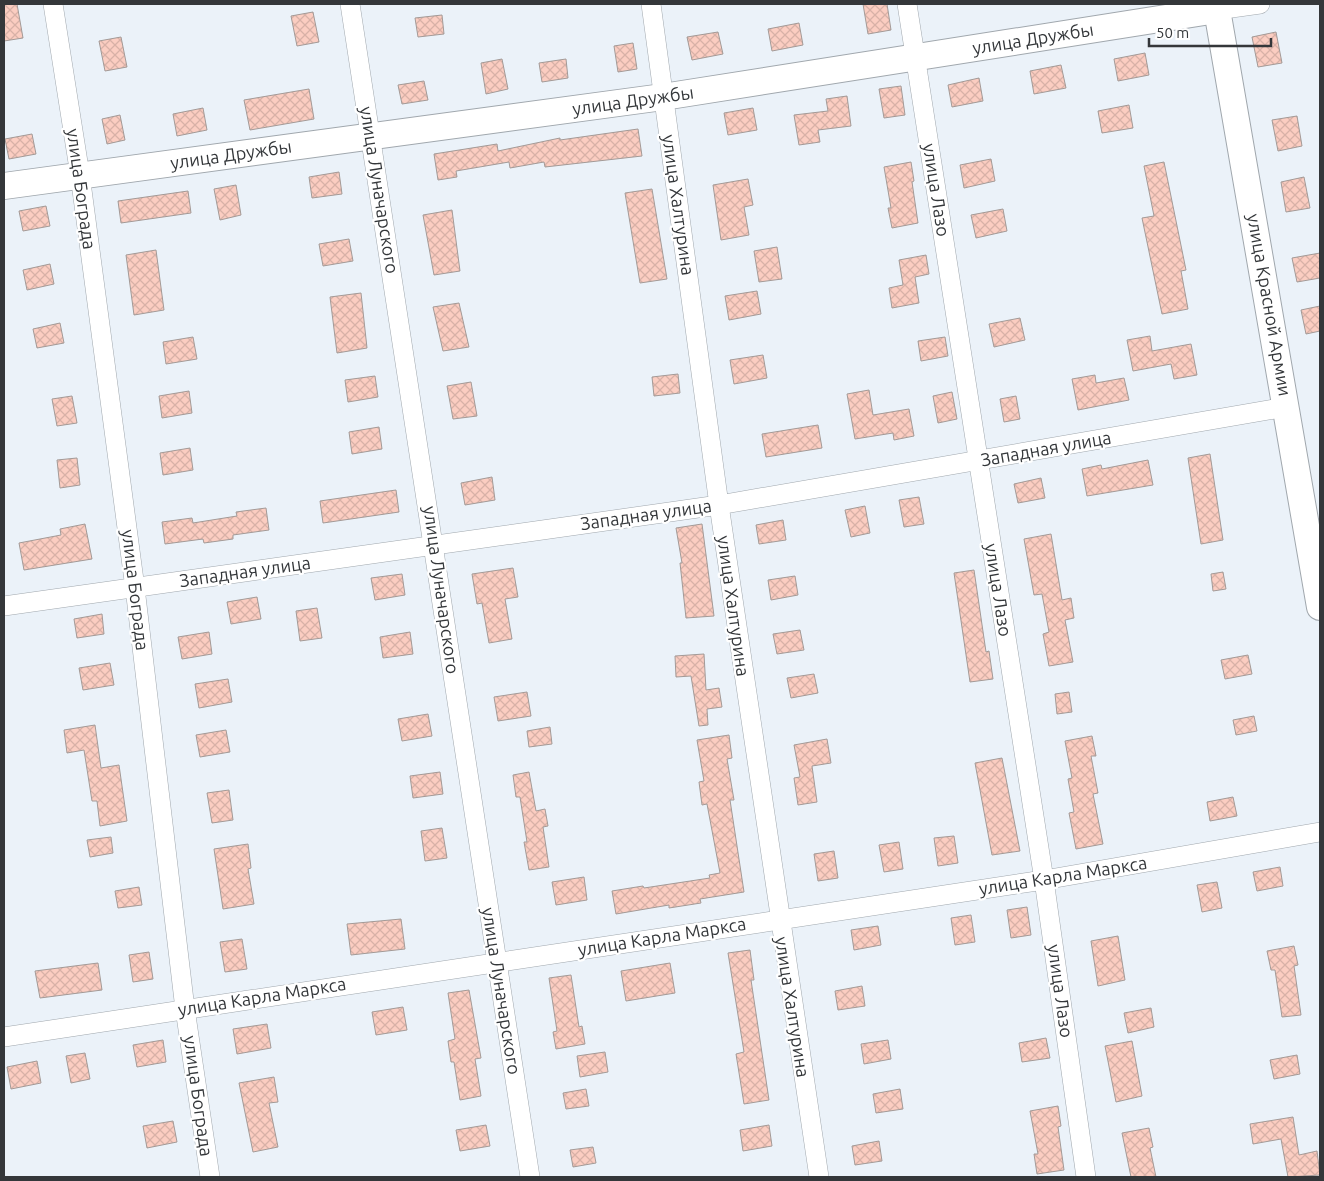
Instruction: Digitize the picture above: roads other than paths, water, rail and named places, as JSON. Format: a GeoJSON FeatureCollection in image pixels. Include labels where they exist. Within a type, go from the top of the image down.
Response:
{"type":"FeatureCollection","features":[{"type":"Feature","properties":{"kind":"street","name":"улица Бограда"},"geometry":{"type":"LineString","coordinates":[[53,4],[80,175],[135,588],[185,1009],[210,1177]]}},
{"type":"Feature","properties":{"kind":"street","name":"улица Луначарского"},"geometry":{"type":"LineString","coordinates":[[350,4],[435,546],[495,962],[530,1177]]}},
{"type":"Feature","properties":{"kind":"street","name":"улица Халтурина"},"geometry":{"type":"LineString","coordinates":[[652,4],[719,505],[779,919],[819,1177]]}},
{"type":"Feature","properties":{"kind":"street","name":"улица Лазо"},"geometry":{"type":"LineString","coordinates":[[907,4],[1044,880],[1086,1177]]}},
{"type":"Feature","properties":{"kind":"street","name":"улица Дружбы"},"geometry":{"type":"LineString","coordinates":[[4,186],[664,97],[916,58],[1217,7],[1260,4]]}},
{"type":"Feature","properties":{"kind":"street","name":"улица Красной Армии"},"geometry":{"type":"LineString","coordinates":[[1217,7],[1320,607]]}},
{"type":"Feature","properties":{"kind":"street","name":"Западная улица"},"geometry":{"type":"LineString","coordinates":[[4,606],[719,505],[1286,407]]}},
{"type":"Feature","properties":{"kind":"street","name":"улица Карла Маркса"},"geometry":{"type":"LineString","coordinates":[[4,1037],[1044,880],[1320,832]]}}]}
